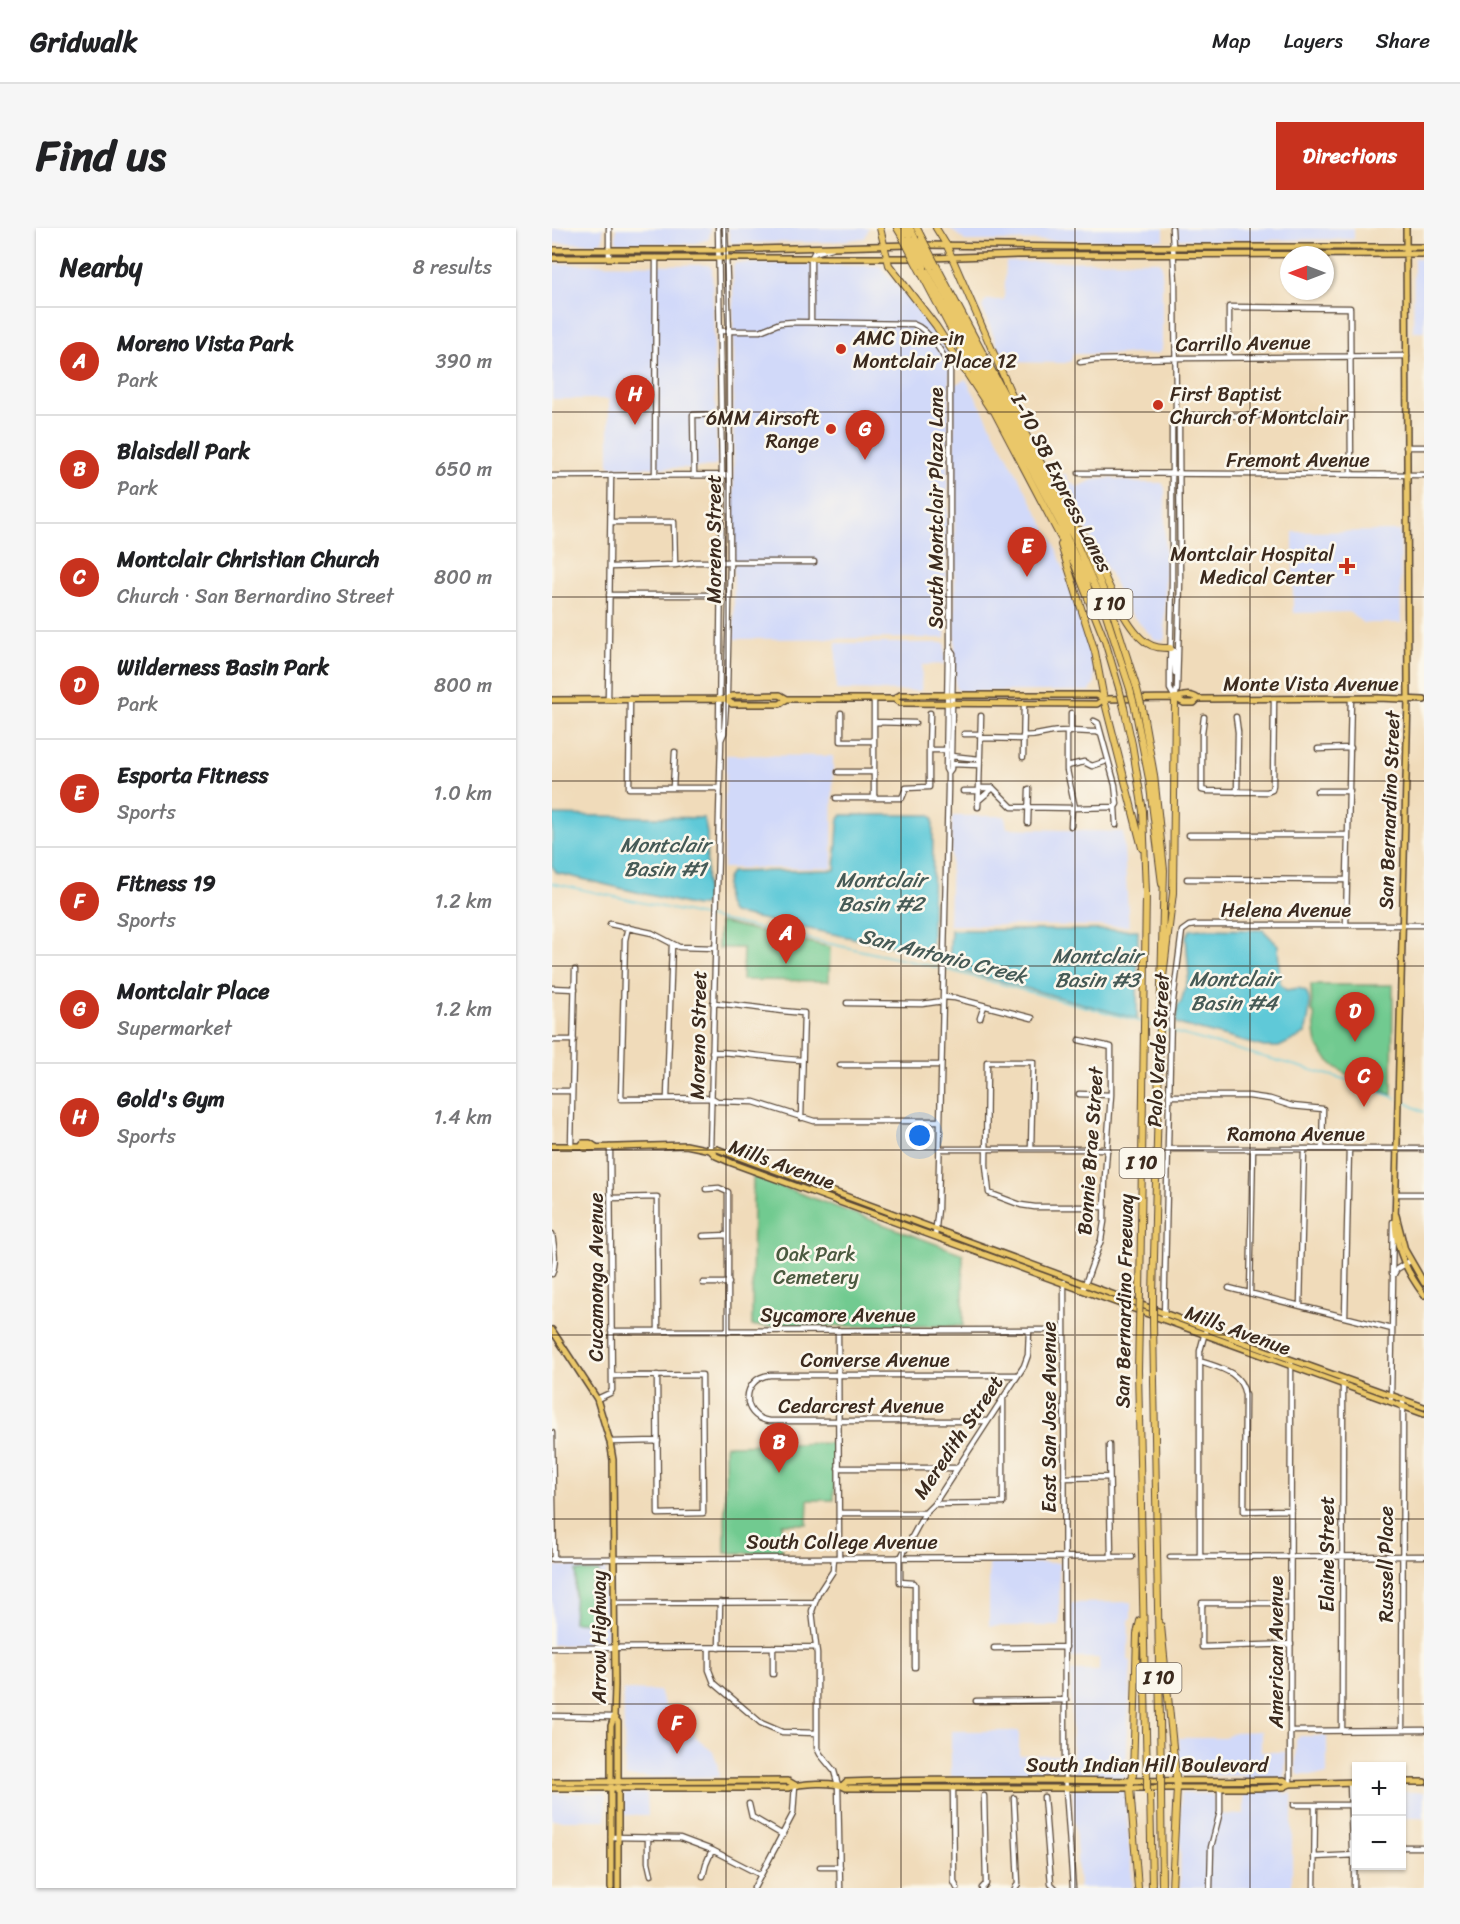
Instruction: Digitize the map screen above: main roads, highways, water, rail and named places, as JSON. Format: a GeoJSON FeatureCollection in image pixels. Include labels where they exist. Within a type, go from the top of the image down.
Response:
{"type":"FeatureCollection","features":[{"type":"Feature","properties":{"kind":"highway"},"geometry":{"type":"LineString","coordinates":[[880,228],[892,270],[950,346],[1008,437]]}},
{"type":"Feature","properties":{"kind":"highway","name":"San Bernardino Freeway"},"geometry":{"type":"LineString","coordinates":[[897,228],[912,238],[1032,445],[1074,523],[1113,613],[1134,689],[1158,808],[1164,861],[1164,893],[1153,1323],[1162,1888]]}},
{"type":"Feature","properties":{"kind":"highway"},"geometry":{"type":"LineString","coordinates":[[904,228],[912,238]]}},
{"type":"Feature","properties":{"kind":"highway"},"geometry":{"type":"LineString","coordinates":[[910,228],[912,238]]}},
{"type":"Feature","properties":{"kind":"highway","name":"San Bernardino Freeway"},"geometry":{"type":"LineString","coordinates":[[912,238],[917,228]]}},
{"type":"Feature","properties":{"kind":"highway"},"geometry":{"type":"LineString","coordinates":[[936,228],[947,246],[1032,445]]}},
{"type":"Feature","properties":{"kind":"highway","name":"San Bernardino Freeway"},"geometry":{"type":"LineString","coordinates":[[912,238],[928,267],[1008,437],[1057,530],[1093,608],[1124,708],[1143,811],[1146,893],[1138,1370],[1150,1888]]}},
{"type":"Feature","properties":{"kind":"highway","name":"I-10 SB Express Lanes"},"geometry":{"type":"LineString","coordinates":[[928,267],[1068,540],[1090,591],[1093,608]]}},
{"type":"Feature","properties":{"kind":"highway","name":"I-10 SB Express Lanes"},"geometry":{"type":"LineString","coordinates":[[928,267],[1074,538],[1103,605],[1134,689]]}},
{"type":"Feature","properties":{"kind":"highway"},"geometry":{"type":"LineString","coordinates":[[1074,523],[1088,540],[1124,614],[1135,631],[1150,645],[1170,648]]}},
{"type":"Feature","properties":{"kind":"highway"},"geometry":{"type":"LineString","coordinates":[[1057,530],[1095,652],[1104,699],[1144,854]]}},
{"type":"Feature","properties":{"kind":"highway"},"geometry":{"type":"LineString","coordinates":[[1160,986],[1165,969],[1173,893],[1175,698]]}},
{"type":"Feature","properties":{"kind":"highway"},"geometry":{"type":"LineString","coordinates":[[1156,1580],[1177,1784],[1172,1888]]}},
{"type":"Feature","properties":{"kind":"highway"},"geometry":{"type":"LineString","coordinates":[[1138,1888],[1131,1784],[1137,1634],[1143,1612]]}},
{"type":"Feature","properties":{"kind":"main road","name":"San Bernardino Street"},"geometry":{"type":"LineString","coordinates":[[1407,228],[1408,698],[1395,1213],[1396,1238],[1404,1264],[1424,1294]]}},
{"type":"Feature","properties":{"kind":"main road"},"geometry":{"type":"LineString","coordinates":[[552,250],[723,250],[884,244],[1424,247]]}},
{"type":"Feature","properties":{"kind":"main road"},"geometry":{"type":"LineString","coordinates":[[552,258],[952,258],[1017,255],[1424,254]]}},
{"type":"Feature","properties":{"kind":"main road","name":"Monte Vista Avenue"},"geometry":{"type":"LineString","coordinates":[[552,700],[723,699],[733,696],[780,695],[787,699],[894,699],[900,695],[1097,695],[1104,699],[1175,698],[1184,703],[1194,703],[1198,699],[1408,698],[1424,700]]}},
{"type":"Feature","properties":{"kind":"main road","name":"Monte Vista Avenue"},"geometry":{"type":"LineString","coordinates":[[723,699],[733,704],[780,705],[787,699]]}},
{"type":"Feature","properties":{"kind":"main road","name":"Monte Vista Avenue"},"geometry":{"type":"LineString","coordinates":[[894,699],[900,703],[950,704],[1097,704],[1104,699]]}},
{"type":"Feature","properties":{"kind":"main road","name":"Mills Avenue"},"geometry":{"type":"LineString","coordinates":[[552,1146],[581,1146],[583,1143],[590,1143],[596,1147],[686,1145],[710,1150],[724,1160],[819,1191],[1291,1363],[1402,1402],[1424,1407]]}},
{"type":"Feature","properties":{"kind":"main road","name":"San Bernardino Street"},"geometry":{"type":"LineString","coordinates":[[1395,1213],[1410,1261],[1424,1283]]}},
{"type":"Feature","properties":{"kind":"main road","name":"Arrow Highway"},"geometry":{"type":"LineString","coordinates":[[552,1330],[597,1399],[610,1442],[614,1479],[614,1717],[618,1722],[611,1888]]}},
{"type":"Feature","properties":{"kind":"main road","name":"Mills Avenue"},"geometry":{"type":"LineString","coordinates":[[1402,1402],[1424,1414]]}},
{"type":"Feature","properties":{"kind":"main road","name":"South Indian Hill Boulevard"},"geometry":{"type":"LineString","coordinates":[[552,1782],[788,1788],[795,1785],[840,1785],[846,1782],[868,1781],[1177,1784],[1284,1780],[1290,1784],[1284,1787],[1220,1788],[1177,1784]]}},
{"type":"Feature","properties":{"kind":"main road"},"geometry":{"type":"LineString","coordinates":[[1290,1784],[1352,1782]]}},
{"type":"Feature","properties":{"kind":"main road"},"geometry":{"type":"LineString","coordinates":[[1406,1782],[1424,1782]]}},
{"type":"Feature","properties":{"kind":"main road","name":"South Indian Hill Boulevard"},"geometry":{"type":"LineString","coordinates":[[840,1785],[846,1788],[953,1788],[1066,1784]]}},
{"type":"Feature","properties":{"kind":"main road","name":"South Indian Hill Boulevard"},"geometry":{"type":"LineString","coordinates":[[552,1788],[614,1785]]}},
{"type":"Feature","properties":{"kind":"main road","name":"Arrow Highway"},"geometry":{"type":"LineString","coordinates":[[614,1837],[618,1888]]}},
{"type":"Feature","properties":{"kind":"water","name":"Montclair Basin #1"},"geometry":{"type":"Polygon","coordinates":[[[552,815],[704,818],[707,833],[706,901],[703,905],[695,906],[557,873],[552,866],[552,815]]]}},
{"type":"Feature","properties":{"kind":"water","name":"Montclair Basin #2"},"geometry":{"type":"Polygon","coordinates":[[[842,815],[929,815],[933,818],[931,947],[920,952],[732,913],[729,909],[726,893],[728,876],[731,872],[835,870],[838,826],[842,815]]]}},
{"type":"Feature","properties":{"kind":"water","name":"Montclair Basin #3"},"geometry":{"type":"Polygon","coordinates":[[[951,930],[1138,930],[1137,1019],[949,967],[951,930]]]}},
{"type":"Feature","properties":{"kind":"water","name":"Montclair Basin #4"},"geometry":{"type":"Polygon","coordinates":[[[1190,930],[1263,930],[1278,945],[1280,984],[1286,990],[1299,988],[1306,991],[1308,996],[1309,1012],[1305,1034],[1279,1047],[1264,1047],[1176,1022],[1178,1005],[1189,975],[1186,937],[1190,930]]]}},
{"type":"Feature","properties":{"kind":"waterway","name":"San Antonio Creek"},"geometry":{"type":"LineString","coordinates":[[552,883],[941,968]]}},
{"type":"Feature","properties":{"kind":"waterway","name":"San Antonio Creek"},"geometry":{"type":"LineString","coordinates":[[945,969],[1141,1022]]}},
{"type":"Feature","properties":{"kind":"waterway","name":"San Antonio Creek"},"geometry":{"type":"LineString","coordinates":[[1145,1024],[1158,1027]]}},
{"type":"Feature","properties":{"kind":"waterway","name":"San Antonio Creek"},"geometry":{"type":"LineString","coordinates":[[1162,1029],[1351,1081],[1396,1098]]}},
{"type":"Feature","properties":{"kind":"waterway","name":"San Antonio Creek"},"geometry":{"type":"LineString","coordinates":[[1401,1100],[1424,1112]]}},
{"type":"Feature","properties":{"kind":"place","name":"AMC Dine-in Montclair Place 12"},"geometry":{"type":"Point","coordinates":[841,349]}},
{"type":"Feature","properties":{"kind":"place","name":"First Baptist Church of Montclair"},"geometry":{"type":"Point","coordinates":[1158,405]}},
{"type":"Feature","properties":{"kind":"place","name":"Gold's Gym"},"geometry":{"type":"Point","coordinates":[635,425]}},
{"type":"Feature","properties":{"kind":"place","name":"6MM Airsoft Range"},"geometry":{"type":"Point","coordinates":[831,429]}},
{"type":"Feature","properties":{"kind":"place","name":"Montclair Place"},"geometry":{"type":"Point","coordinates":[865,460]}},
{"type":"Feature","properties":{"kind":"place","name":"Montclair Hospital Medical Center"},"geometry":{"type":"Point","coordinates":[1347,566]}},
{"type":"Feature","properties":{"kind":"place","name":"Esporta Fitness"},"geometry":{"type":"Point","coordinates":[1027,577]}},
{"type":"Feature","properties":{"kind":"place","name":"Moreno Vista Park"},"geometry":{"type":"Point","coordinates":[786,964]}},
{"type":"Feature","properties":{"kind":"place","name":"Wilderness Basin Park"},"geometry":{"type":"Point","coordinates":[1355,1042]}},
{"type":"Feature","properties":{"kind":"place","name":"Montclair Christian Church"},"geometry":{"type":"Point","coordinates":[1364,1107]}},
{"type":"Feature","properties":{"kind":"place","name":"Blaisdell Park"},"geometry":{"type":"Point","coordinates":[779,1473]}},
{"type":"Feature","properties":{"kind":"place","name":"Fitness 19"},"geometry":{"type":"Point","coordinates":[677,1754]}},
{"type":"Feature","properties":{"kind":"park label","name":"Oak Park Cemetery"},"geometry":{"type":"Point","coordinates":[816,1266]}}]}
